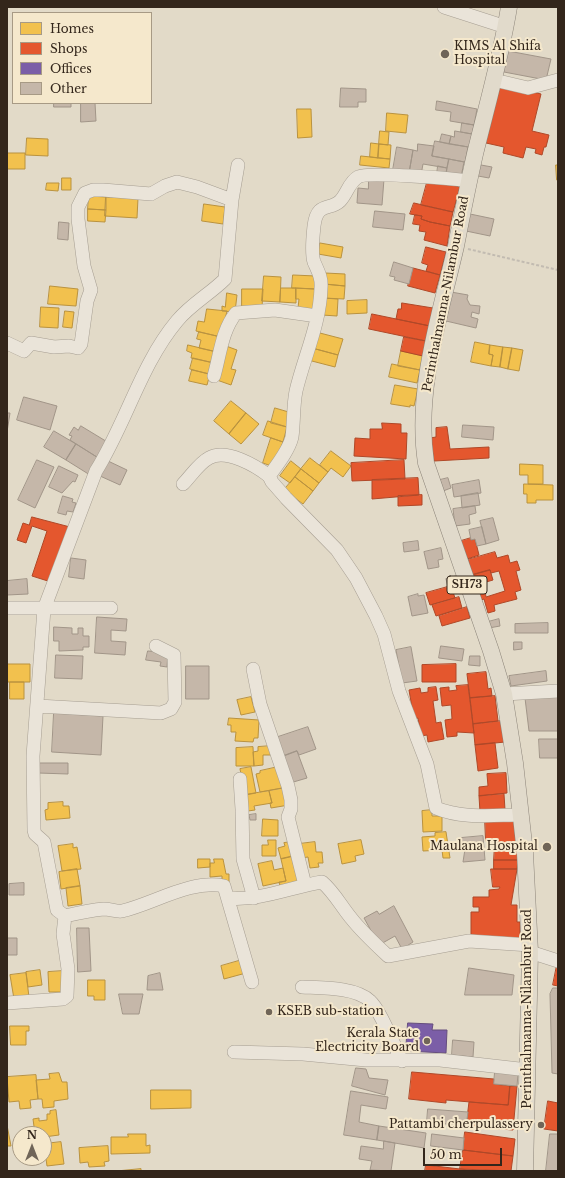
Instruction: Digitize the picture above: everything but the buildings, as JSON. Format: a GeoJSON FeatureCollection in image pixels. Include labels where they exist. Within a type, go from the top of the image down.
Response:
{"type":"FeatureCollection","features":[{"type":"Feature","properties":{"kind":"main road","name":"Perinthalmanna-Nilambur Road"},"geometry":{"type":"LineString","coordinates":[[509,7],[494,80],[446,285],[425,388],[423,447],[426,463],[491,651],[504,694],[515,763],[521,815],[530,948],[525,1171]]}},
{"type":"Feature","properties":{"kind":"street"},"geometry":{"type":"LineString","coordinates":[[444,7],[506,27]]}},
{"type":"Feature","properties":{"kind":"street"},"geometry":{"type":"LineString","coordinates":[[494,80],[528,88],[558,80]]}},
{"type":"Feature","properties":{"kind":"street"},"geometry":{"type":"LineString","coordinates":[[238,165],[232,200],[225,279],[190,306],[176,321],[161,344],[135,394],[109,451],[96,471],[44,609],[38,706],[33,756],[34,830],[35,834],[44,842],[56,910],[65,916],[106,909],[120,912],[162,896],[197,887],[217,884],[224,886],[252,982]]}},
{"type":"Feature","properties":{"kind":"street"},"geometry":{"type":"LineString","coordinates":[[269,476],[292,437],[296,393],[318,316],[322,288],[320,273],[314,261],[314,226],[316,217],[321,210],[340,202],[353,181],[358,176],[373,175],[470,181]]}},
{"type":"Feature","properties":{"kind":"street"},"geometry":{"type":"LineString","coordinates":[[7,343],[24,351],[31,343],[54,348],[69,346],[78,348],[81,344],[87,301],[91,290],[84,266],[78,219],[78,207],[85,193],[93,190],[103,190],[151,194],[165,186],[177,182],[197,186],[232,200]]}},
{"type":"Feature","properties":{"kind":"street"},"geometry":{"type":"LineString","coordinates":[[214,376],[225,330],[236,313],[275,310],[318,316]]}},
{"type":"Feature","properties":{"kind":"street"},"geometry":{"type":"LineString","coordinates":[[183,484],[204,462],[216,455],[247,462],[269,476],[272,482],[286,498],[337,550],[356,578],[376,616],[384,634],[399,691],[427,764],[436,808],[447,813],[465,815],[521,815]]}},
{"type":"Feature","properties":{"kind":"street"},"geometry":{"type":"LineString","coordinates":[[7,608],[111,608]]}},
{"type":"Feature","properties":{"kind":"street"},"geometry":{"type":"LineString","coordinates":[[38,706],[161,713],[171,709],[175,702],[174,655],[156,646]]}},
{"type":"Feature","properties":{"kind":"street"},"geometry":{"type":"LineString","coordinates":[[253,669],[260,704],[288,786],[291,809],[288,817],[304,885]]}},
{"type":"Feature","properties":{"kind":"street"},"geometry":{"type":"LineString","coordinates":[[504,694],[558,691]]}},
{"type":"Feature","properties":{"kind":"street"},"geometry":{"type":"LineString","coordinates":[[240,779],[243,859],[254,898]]}},
{"type":"Feature","properties":{"kind":"street"},"geometry":{"type":"LineString","coordinates":[[228,898],[254,898],[304,885],[322,882],[329,888],[350,917],[371,941],[388,956],[469,941],[530,948],[558,960]]}},
{"type":"Feature","properties":{"kind":"street"},"geometry":{"type":"LineString","coordinates":[[7,1003],[63,999],[67,996],[68,969],[63,934],[65,916]]}},
{"type":"Feature","properties":{"kind":"street"},"geometry":{"type":"LineString","coordinates":[[302,987],[336,989],[364,996],[371,1002],[378,1012],[402,1061]]}},
{"type":"Feature","properties":{"kind":"street"},"geometry":{"type":"LineString","coordinates":[[234,1052],[303,1054],[366,1060],[440,1060],[528,1070]]}},
{"type":"Feature","properties":{"kind":"path"},"geometry":{"type":"LineString","coordinates":[[456,246],[558,270]]}},
{"type":"Feature","properties":{"kind":"place","name":"KIMS Al Shifa Hospital"},"geometry":{"type":"Point","coordinates":[445,54]}},
{"type":"Feature","properties":{"kind":"place","name":"Maulana Hospital"},"geometry":{"type":"Point","coordinates":[547,847]}},
{"type":"Feature","properties":{"kind":"place","name":"KSEB sub-station"},"geometry":{"type":"Point","coordinates":[269,1012]}},
{"type":"Feature","properties":{"kind":"place","name":"Kerala State Electricity Board"},"geometry":{"type":"Point","coordinates":[427,1041]}},
{"type":"Feature","properties":{"kind":"place","name":"Pattambi cherpulassery"},"geometry":{"type":"Point","coordinates":[541,1125]}}]}
